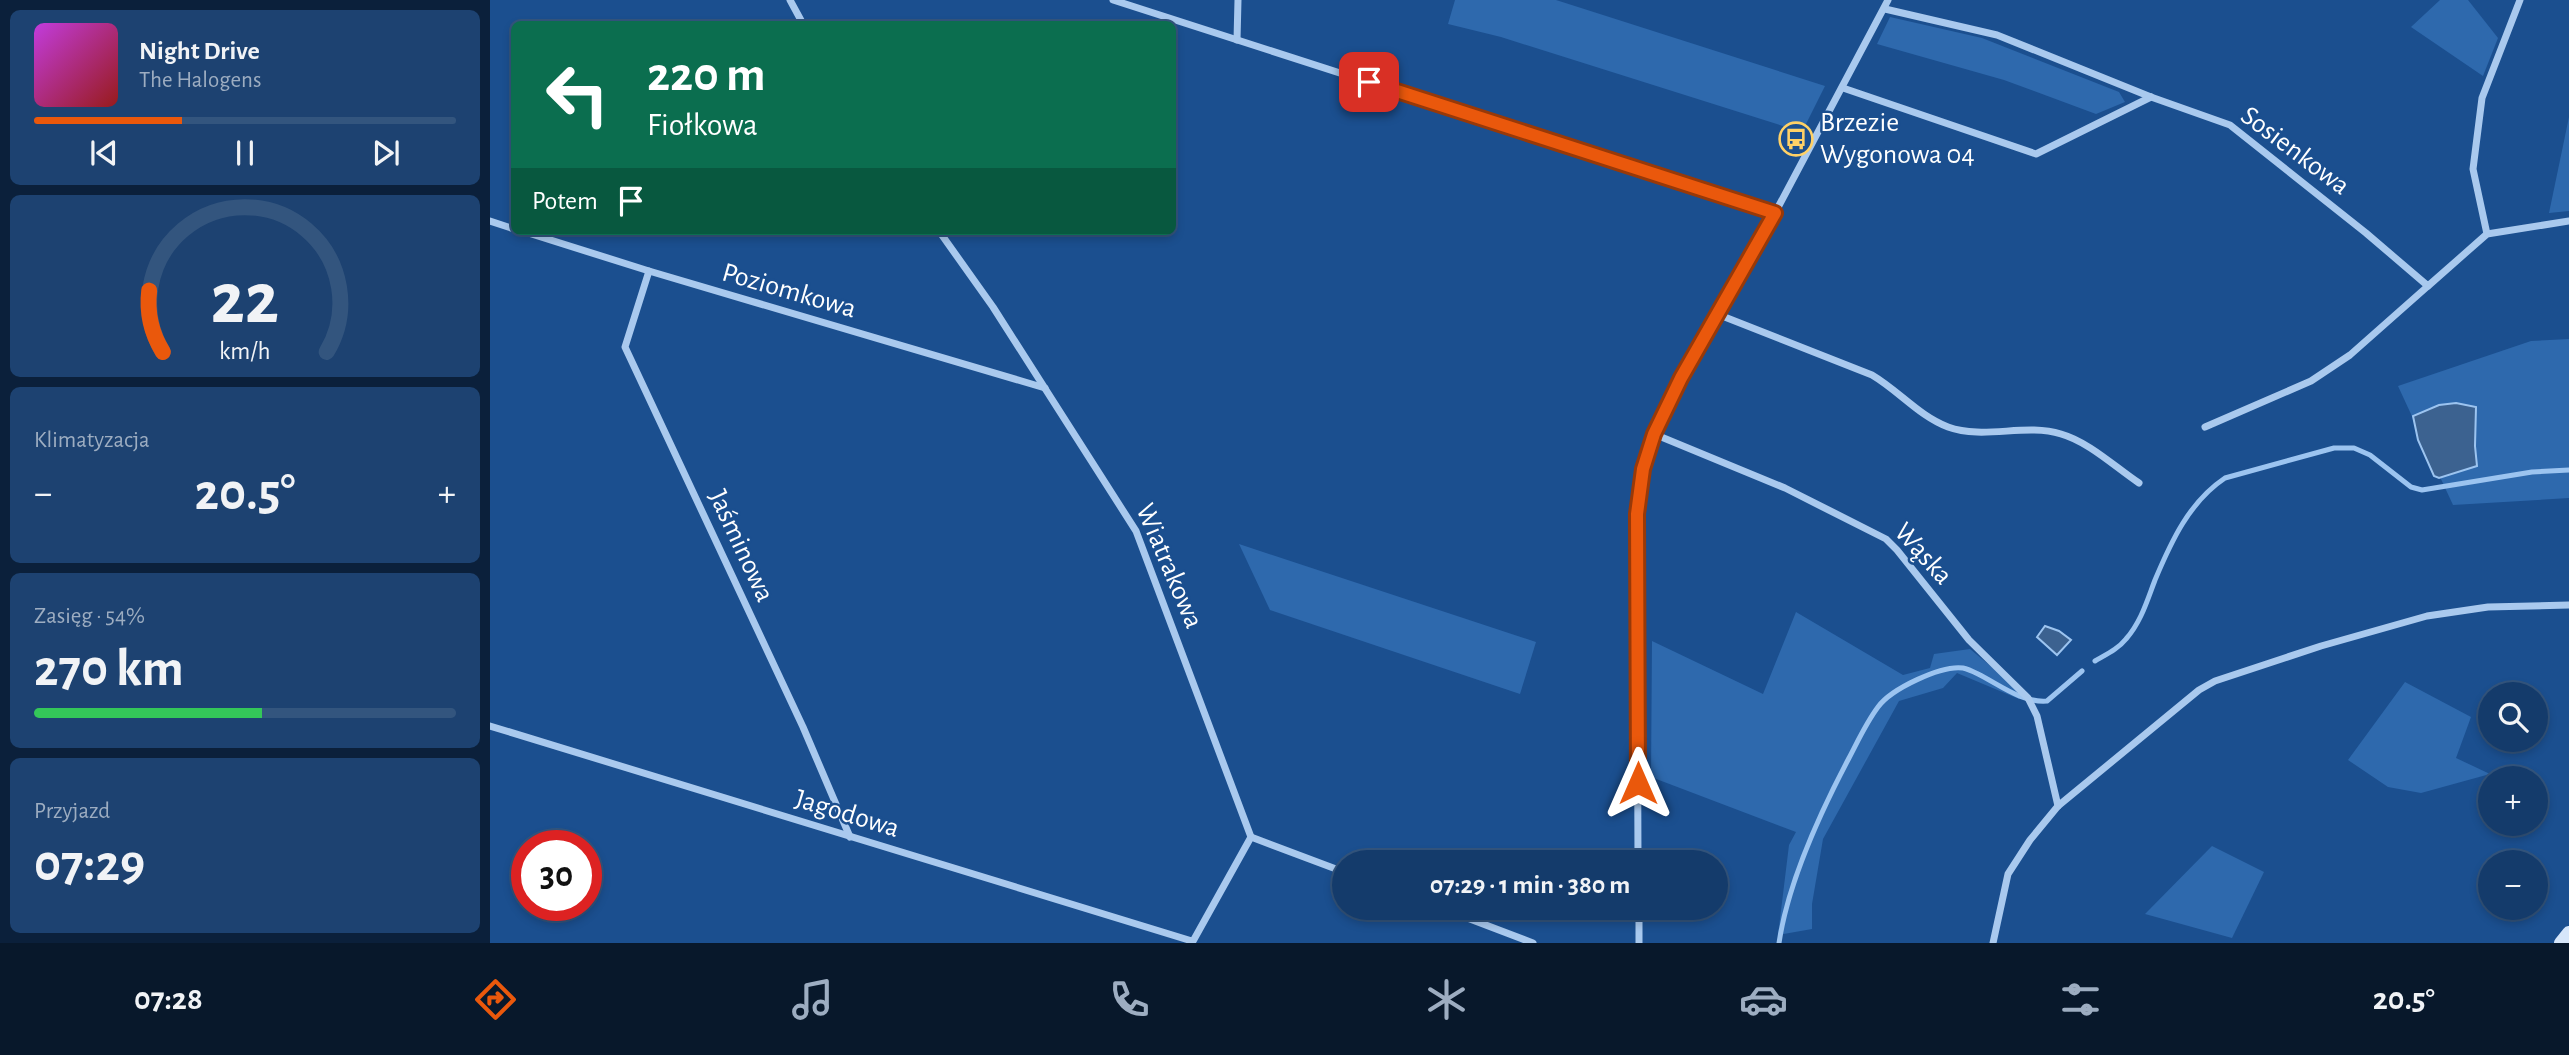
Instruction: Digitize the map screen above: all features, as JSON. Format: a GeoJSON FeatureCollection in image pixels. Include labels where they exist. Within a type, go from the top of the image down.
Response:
{"type":"FeatureCollection","features":[{"type":"Feature","properties":{"kind":"street"},"geometry":{"type":"LineString","coordinates":[[790,0],[801,21]]}},
{"type":"Feature","properties":{"kind":"street"},"geometry":{"type":"LineString","coordinates":[[1113,0],[1775,213]]}},
{"type":"Feature","properties":{"kind":"street"},"geometry":{"type":"LineString","coordinates":[[1237,40],[1238,0]]}},
{"type":"Feature","properties":{"kind":"street"},"geometry":{"type":"LineString","coordinates":[[1639,850],[1637,514],[1643,469],[1654,434],[1681,378],[1775,213],[1888,0]]}},
{"type":"Feature","properties":{"kind":"street"},"geometry":{"type":"LineString","coordinates":[[2487,234],[2473,169],[2482,98],[2520,0]]}},
{"type":"Feature","properties":{"kind":"street"},"geometry":{"type":"LineString","coordinates":[[1885,9],[1997,35],[2151,97]]}},
{"type":"Feature","properties":{"kind":"street"},"geometry":{"type":"LineString","coordinates":[[1843,88],[2035,154],[2151,97]]}},
{"type":"Feature","properties":{"kind":"street","name":"Sosienkowa"},"geometry":{"type":"LineString","coordinates":[[2151,97],[2231,125],[2428,286]]}},
{"type":"Feature","properties":{"kind":"street"},"geometry":{"type":"LineString","coordinates":[[490,221],[511,228]]}},
{"type":"Feature","properties":{"kind":"street"},"geometry":{"type":"LineString","coordinates":[[2205,427],[2311,381],[2350,355],[2487,234],[2569,221]]}},
{"type":"Feature","properties":{"kind":"street","name":"Poziomkowa"},"geometry":{"type":"LineString","coordinates":[[535,235],[1045,388]]}},
{"type":"Feature","properties":{"kind":"street","name":"Wiatrakowa"},"geometry":{"type":"LineString","coordinates":[[942,235],[993,307],[1136,531],[1251,837]]}},
{"type":"Feature","properties":{"kind":"street","name":"Jaśminowa"},"geometry":{"type":"LineString","coordinates":[[649,271],[625,347],[803,727],[850,837]]}},
{"type":"Feature","properties":{"kind":"street"},"geometry":{"type":"LineString","coordinates":[[1717,314],[1872,375],[1922,412],[1950,427],[1962,431],[2040,431],[2061,434],[2077,440],[2139,483]]}},
{"type":"Feature","properties":{"kind":"street","name":"Wąska"},"geometry":{"type":"LineString","coordinates":[[1654,434],[1785,488],[1886,539],[1969,639],[2022,689],[2034,708],[2058,806]]}},
{"type":"Feature","properties":{"kind":"street"},"geometry":{"type":"LineString","coordinates":[[1993,943],[2008,874],[2030,840],[2058,806],[2184,701],[2215,681],[2321,646],[2427,616],[2488,607],[2569,605]]}},
{"type":"Feature","properties":{"kind":"street","name":"Jagodowa"},"geometry":{"type":"LineString","coordinates":[[490,726],[1192,942]]}},
{"type":"Feature","properties":{"kind":"street"},"geometry":{"type":"LineString","coordinates":[[1192,942],[1251,837],[1332,867]]}},
{"type":"Feature","properties":{"kind":"street"},"geometry":{"type":"LineString","coordinates":[[1473,920],[1533,943]]}},
{"type":"Feature","properties":{"kind":"street"},"geometry":{"type":"LineString","coordinates":[[1639,920],[1639,943]]}},
{"type":"Feature","properties":{"kind":"street"},"geometry":{"type":"LineString","coordinates":[[2561,943],[2569,933]]}},
{"type":"Feature","properties":{"kind":"shaded area"},"geometry":{"type":"Polygon","coordinates":[[[1455,0],[1556,0],[1825,86],[1802,132],[1501,37],[1448,24],[1455,0]]]}},
{"type":"Feature","properties":{"kind":"shaded area"},"geometry":{"type":"Polygon","coordinates":[[[2440,0],[2468,0],[2498,38],[2483,76],[2411,27],[2440,0]]]}},
{"type":"Feature","properties":{"kind":"shaded area"},"geometry":{"type":"Polygon","coordinates":[[[1890,17],[1982,38],[2119,92],[2125,102],[2096,114],[2004,80],[1877,44],[1890,17]]]}},
{"type":"Feature","properties":{"kind":"shaded area"},"geometry":{"type":"Polygon","coordinates":[[[2569,117],[2569,211],[2549,213],[2569,117]]]}},
{"type":"Feature","properties":{"kind":"shaded area"},"geometry":{"type":"Polygon","coordinates":[[[2569,339],[2569,498],[2453,505],[2398,386],[2531,341],[2569,339]]]}},
{"type":"Feature","properties":{"kind":"shaded area"},"geometry":{"type":"Polygon","coordinates":[[[2456,403],[2476,407],[2477,466],[2439,478],[2434,476],[2418,440],[2413,416],[2439,405],[2456,403]]]}},
{"type":"Feature","properties":{"kind":"shaded area"},"geometry":{"type":"Polygon","coordinates":[[[1239,544],[1536,642],[1520,694],[1270,610],[1239,544]]]}},
{"type":"Feature","properties":{"kind":"shaded area"},"geometry":{"type":"Polygon","coordinates":[[[1796,612],[1903,675],[1930,668],[1934,654],[1970,649],[2022,692],[2019,699],[1957,673],[1943,688],[1899,701],[1823,839],[1812,904],[1812,929],[1778,935],[1789,845],[1796,832],[1651,777],[1652,641],[1763,694],[1796,612]]]}},
{"type":"Feature","properties":{"kind":"shaded area"},"geometry":{"type":"Polygon","coordinates":[[[2045,626],[2059,631],[2071,640],[2057,655],[2037,637],[2045,626]]]}},
{"type":"Feature","properties":{"kind":"shaded area"},"geometry":{"type":"Polygon","coordinates":[[[2405,682],[2471,717],[2456,758],[2478,768],[2478,777],[2421,793],[2388,787],[2348,760],[2405,682]]]}},
{"type":"Feature","properties":{"kind":"shaded area"},"geometry":{"type":"Polygon","coordinates":[[[2212,846],[2264,872],[2232,938],[2145,914],[2212,846]]]}},
{"type":"Feature","properties":{"kind":"waterway"},"geometry":{"type":"LineString","coordinates":[[2095,661],[2119,646],[2136,626],[2168,551],[2183,524],[2201,499],[2225,478],[2334,448],[2354,448],[2370,455],[2411,487],[2422,490],[2532,472],[2569,470]]}},
{"type":"Feature","properties":{"kind":"waterway"},"geometry":{"type":"LineString","coordinates":[[1779,943],[1797,872],[1816,825],[1862,732],[1884,700],[1930,674],[1963,668],[2020,696],[2047,701],[2082,671]]}},
{"type":"Feature","properties":{"kind":"place","name":"Brzezie Wygonowa 04"},"geometry":{"type":"Point","coordinates":[1796,139]}},
{"type":"Feature","properties":{"kind":"route"},"geometry":{"type":"LineString","coordinates":[[1369,82],[1775,213],[1681,378],[1654,434],[1643,469],[1637,514],[1638,783]]}}]}
